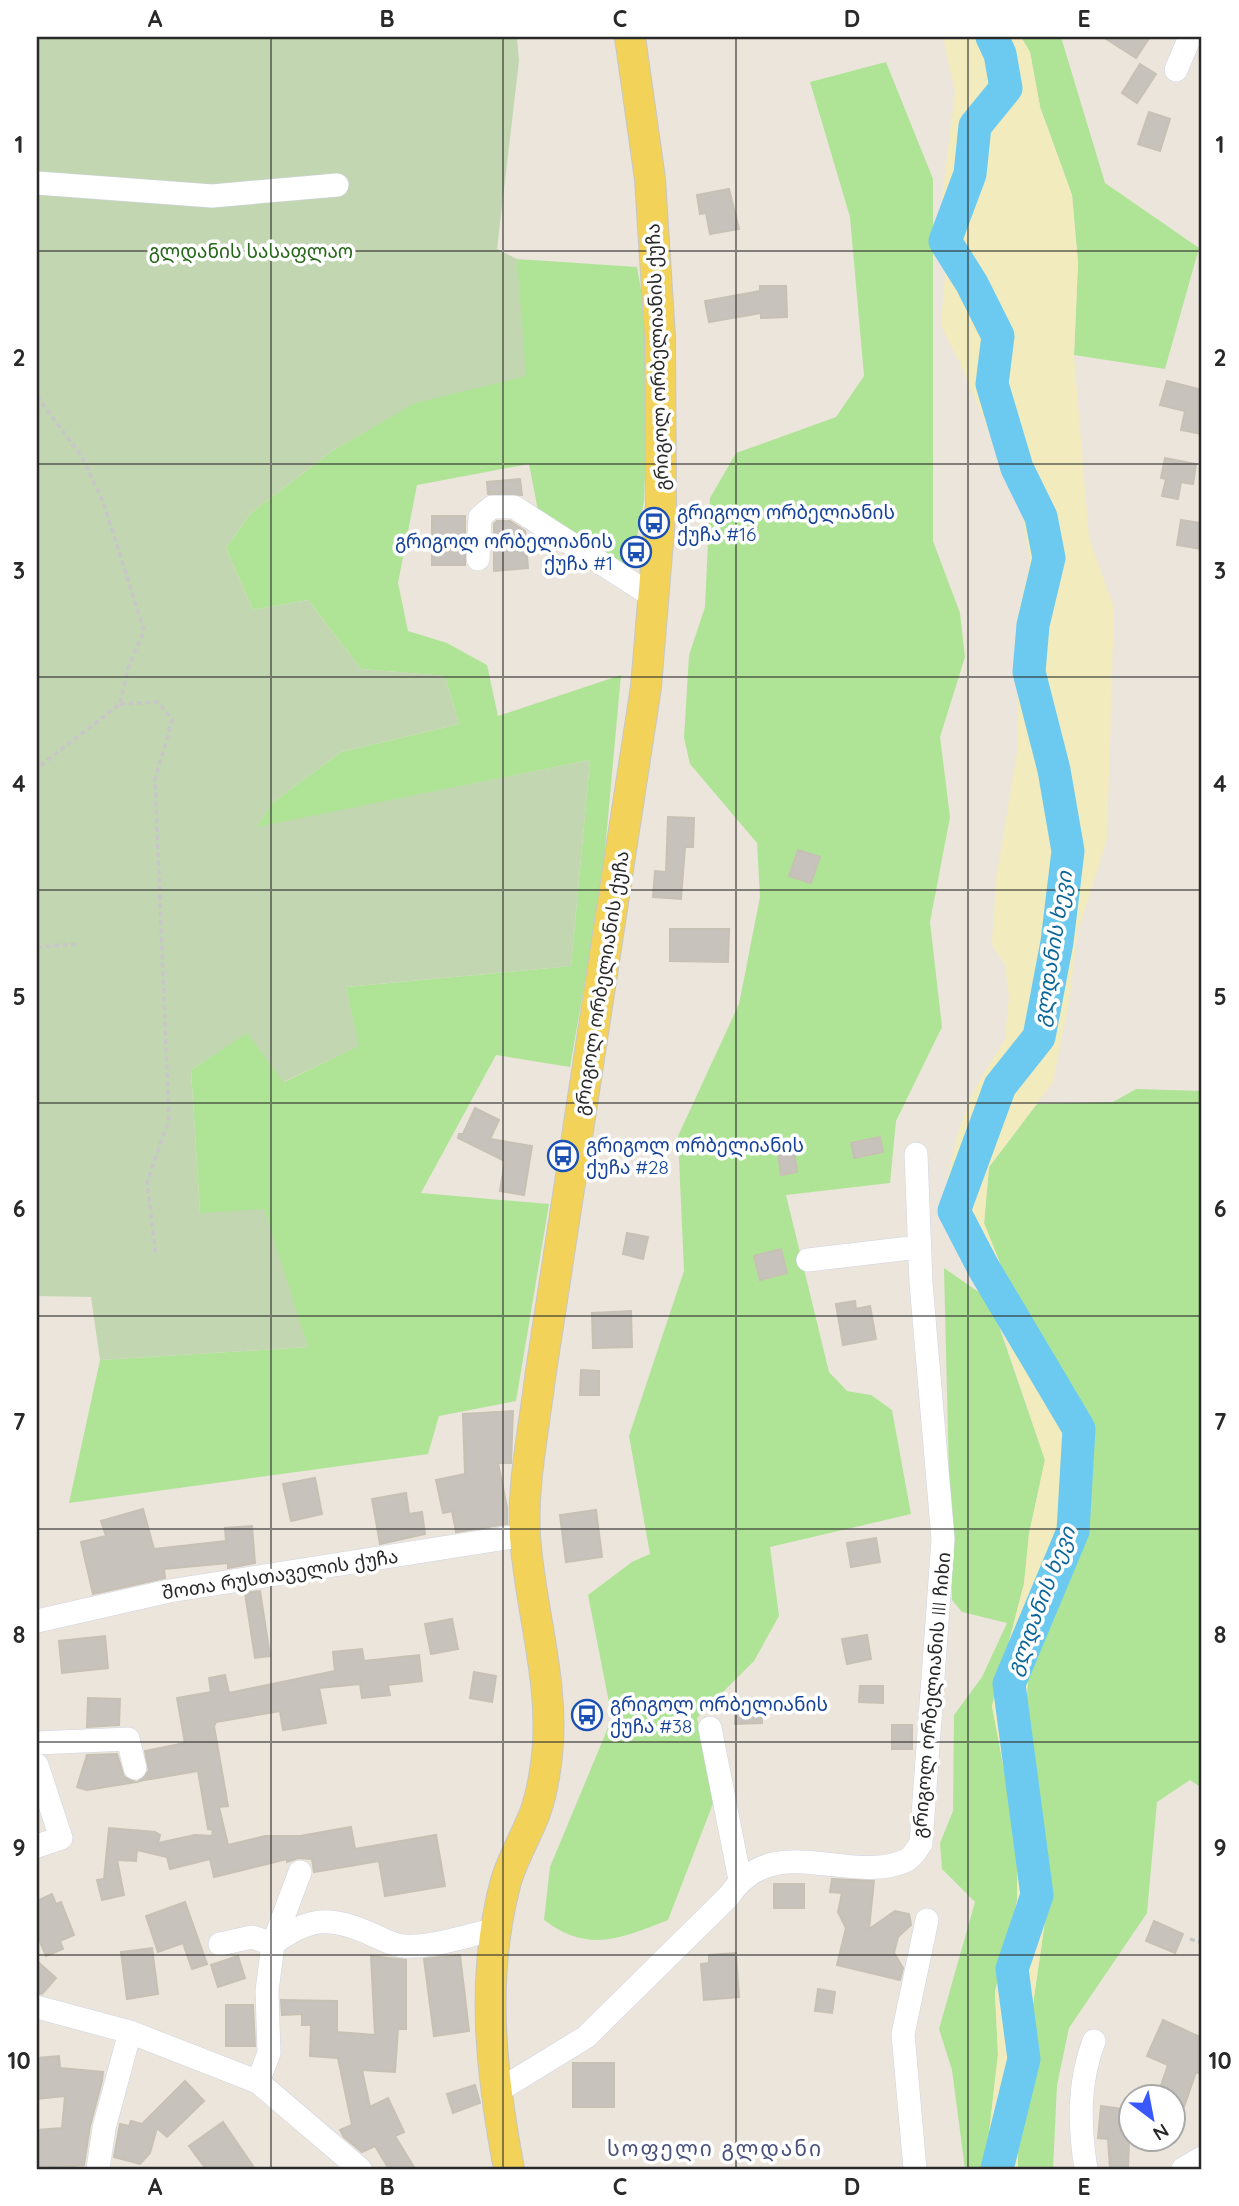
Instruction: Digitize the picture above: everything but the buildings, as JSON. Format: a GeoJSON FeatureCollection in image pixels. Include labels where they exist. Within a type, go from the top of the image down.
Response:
{"type":"FeatureCollection","features":[{"type":"Feature","properties":{"kind":"main road","name":"გრიგოლ ორბელიანის ქუჩა"},"geometry":{"type":"LineString","coordinates":[[509,2169],[491,2060],[490,1996],[495,1930],[507,1878],[536,1811],[547,1756],[547,1694],[525,1535],[528,1472],[540,1378],[646,687],[661,505],[660,337],[650,179],[630,37]]}},
{"type":"Feature","properties":{"kind":"street"},"geometry":{"type":"LineString","coordinates":[[1176,70],[1190,37]]}},
{"type":"Feature","properties":{"kind":"street"},"geometry":{"type":"LineString","coordinates":[[37,183],[212,196],[337,186]]}},
{"type":"Feature","properties":{"kind":"street"},"geometry":{"type":"LineString","coordinates":[[478,559],[480,517],[492,507],[513,507],[654,597]]}},
{"type":"Feature","properties":{"kind":"street","name":"გრიგოლ ორბელიანის III ჩიხი"},"geometry":{"type":"LineString","coordinates":[[496,2092],[586,2037],[729,1896],[740,1880],[755,1869],[791,1861],[884,1866],[910,1859],[921,1843],[943,1539],[919,1247],[916,1154]]}},
{"type":"Feature","properties":{"kind":"street"},"geometry":{"type":"LineString","coordinates":[[808,1260],[919,1247]]}},
{"type":"Feature","properties":{"kind":"street","name":"შოთა რუსთაველის ქუჩა"},"geometry":{"type":"LineString","coordinates":[[37,1621],[169,1591],[525,1535]]}},
{"type":"Feature","properties":{"kind":"street"},"geometry":{"type":"LineString","coordinates":[[710,1728],[740,1880]]}},
{"type":"Feature","properties":{"kind":"street"},"geometry":{"type":"LineString","coordinates":[[37,1743],[128,1738],[135,1768]]}},
{"type":"Feature","properties":{"kind":"street"},"geometry":{"type":"LineString","coordinates":[[37,1765],[61,1838],[37,1846]]}},
{"type":"Feature","properties":{"kind":"street"},"geometry":{"type":"LineString","coordinates":[[258,2082],[269,2053],[267,1991],[273,1944],[300,1872]]}},
{"type":"Feature","properties":{"kind":"street"},"geometry":{"type":"LineString","coordinates":[[273,1944],[295,1928],[329,1920],[345,1922],[400,1947],[421,1946],[495,1930]]}},
{"type":"Feature","properties":{"kind":"street"},"geometry":{"type":"LineString","coordinates":[[915,2169],[903,2034],[927,1920]]}},
{"type":"Feature","properties":{"kind":"street"},"geometry":{"type":"LineString","coordinates":[[220,1944],[252,1937],[273,1944]]}},
{"type":"Feature","properties":{"kind":"street"},"geometry":{"type":"LineString","coordinates":[[37,2007],[130,2032],[258,2082],[360,2169]]}},
{"type":"Feature","properties":{"kind":"street"},"geometry":{"type":"LineString","coordinates":[[98,2169],[104,2128],[130,2032]]}},
{"type":"Feature","properties":{"kind":"street"},"geometry":{"type":"LineString","coordinates":[[1086,2169],[1080,2107],[1086,2064],[1094,2041]]}},
{"type":"Feature","properties":{"kind":"street"},"geometry":{"type":"LineString","coordinates":[[1183,2169],[1202,2158]]}},
{"type":"Feature","properties":{"kind":"path"},"geometry":{"type":"LineString","coordinates":[[37,396],[82,457],[104,504],[144,631],[128,668],[120,704]]}},
{"type":"Feature","properties":{"kind":"path"},"geometry":{"type":"LineString","coordinates":[[37,768],[120,704],[158,702],[172,720],[155,780],[169,1119],[147,1183],[156,1255]]}},
{"type":"Feature","properties":{"kind":"path"},"geometry":{"type":"LineString","coordinates":[[37,947],[76,944]]}},
{"type":"Feature","properties":{"kind":"path"},"geometry":{"type":"LineString","coordinates":[[1190,1939],[1202,1943]]}},
{"type":"Feature","properties":{"kind":"green space","name":"გლდანის სასაფლაო"},"geometry":{"type":"Polygon","coordinates":[[[37,37],[517,37],[519,61],[497,249],[517,259],[526,376],[415,403],[332,451],[251,513],[226,548],[253,610],[308,600],[361,669],[445,676],[459,724],[341,752],[272,803],[257,827],[590,760],[571,966],[346,987],[359,1046],[283,1082],[247,1033],[191,1070],[200,1213],[264,1209],[308,1347],[100,1360],[91,1297],[37,1296],[37,37]]]}},
{"type":"Feature","properties":{"kind":"green space"},"geometry":{"type":"Polygon","coordinates":[[[1021,37],[1061,37],[1105,183],[1199,248],[1165,369],[1074,355],[1078,263],[1072,195],[1040,107],[1030,52],[1021,37]]]}},
{"type":"Feature","properties":{"kind":"green space"},"geometry":{"type":"Polygon","coordinates":[[[886,62],[933,179],[933,541],[960,613],[965,657],[940,737],[950,817],[930,922],[942,1027],[896,1121],[890,1183],[786,1195],[829,1372],[847,1391],[871,1395],[892,1410],[911,1514],[770,1547],[779,1616],[754,1661],[697,1718],[714,1801],[668,1920],[620,1937],[591,1940],[576,1937],[544,1920],[550,1867],[612,1718],[588,1595],[632,1562],[650,1554],[629,1436],[684,1271],[678,1136],[739,1004],[760,897],[757,843],[690,764],[684,738],[689,655],[705,607],[710,498],[736,453],[836,417],[864,376],[850,217],[810,82],[886,62]]]}},
{"type":"Feature","properties":{"kind":"green space"},"geometry":{"type":"Polygon","coordinates":[[[517,259],[637,267],[650,340],[644,501],[629,578],[539,516],[529,464],[417,485],[398,583],[408,631],[447,643],[487,665],[498,716],[621,675],[602,883],[570,1067],[496,1055],[421,1193],[549,1204],[516,1401],[439,1416],[428,1454],[69,1503],[100,1360],[308,1347],[200,1213],[191,1070],[247,1032],[284,1082],[358,1046],[346,987],[571,966],[590,760],[256,828],[272,803],[341,752],[459,724],[445,676],[361,669],[308,600],[253,610],[226,548],[251,513],[332,451],[415,402],[518,377],[517,259]]]}},
{"type":"Feature","properties":{"kind":"green space"},"geometry":{"type":"Polygon","coordinates":[[[1136,1089],[1202,1091],[1202,1788],[1190,1780],[1157,1802],[1147,1913],[1069,2028],[1057,2085],[1053,2169],[1018,2169],[1017,2139],[1033,2066],[1031,2018],[1047,1907],[1024,1745],[1028,1677],[1056,1607],[1066,1387],[1017,1306],[984,1223],[989,1167],[1037,1104],[1113,1102],[1136,1089]]]}},
{"type":"Feature","properties":{"kind":"green space"},"geometry":{"type":"Polygon","coordinates":[[[944,1268],[990,1300],[1045,1460],[1029,1534],[1024,1584],[992,1706],[1017,1839],[1017,1901],[995,1991],[998,2054],[985,2169],[965,2169],[952,2070],[939,2029],[975,1902],[942,1869],[940,1843],[953,1811],[954,1715],[982,1677],[1007,1623],[962,1612],[952,1600],[944,1268]]]}},
{"type":"Feature","properties":{"kind":"sand"},"geometry":{"type":"Polygon","coordinates":[[[943,37],[1021,37],[1030,52],[1040,107],[1072,195],[1078,263],[1074,355],[1089,538],[1114,608],[1107,839],[1077,934],[1070,996],[1053,1082],[989,1167],[984,1223],[1017,1306],[1066,1387],[1093,1454],[1089,1527],[1028,1677],[1024,1745],[1047,1907],[1031,2018],[1033,2066],[1017,2139],[1018,2169],[985,2169],[998,2054],[995,1994],[1017,1901],[1017,1839],[992,1706],[1024,1584],[1029,1534],[1045,1460],[981,1277],[951,1230],[947,1181],[958,1133],[974,1090],[1005,1039],[1009,996],[1005,965],[992,945],[996,879],[1018,747],[1017,620],[1030,562],[1021,508],[964,372],[941,325],[946,263],[939,221],[955,92],[943,37]]]}},
{"type":"Feature","properties":{"kind":"waterway","name":"გლდანის ხევი"},"geometry":{"type":"LineString","coordinates":[[992,37],[1000,54],[1006,88],[975,126],[970,174],[945,241],[972,284],[998,336],[992,384],[1017,468],[1041,517],[1049,558],[1033,625],[1029,672],[1054,770],[1068,851],[1057,942],[1039,1037],[1000,1086],[954,1211],[983,1267],[1079,1429],[1073,1531],[1009,1684],[1037,1895],[1012,1969],[1024,2059],[997,2169]]}},
{"type":"Feature","properties":{"kind":"place","name":"გრიგოლ ორბელიანის ქუჩა #16"},"geometry":{"type":"Point","coordinates":[654,523]}},
{"type":"Feature","properties":{"kind":"place","name":"გრიგოლ ორბელიანის ქუჩა #1"},"geometry":{"type":"Point","coordinates":[636,552]}},
{"type":"Feature","properties":{"kind":"place","name":"გრიგოლ ორბელიანის ქუჩა #28"},"geometry":{"type":"Point","coordinates":[563,1156]}},
{"type":"Feature","properties":{"kind":"place","name":"გრიგოლ ორბელიანის ქუჩა #38"},"geometry":{"type":"Point","coordinates":[587,1715]}},
{"type":"Feature","properties":{"kind":"district","name":"სოფელი გლდანი"},"geometry":{"type":"Point","coordinates":[715,2149]}}]}
